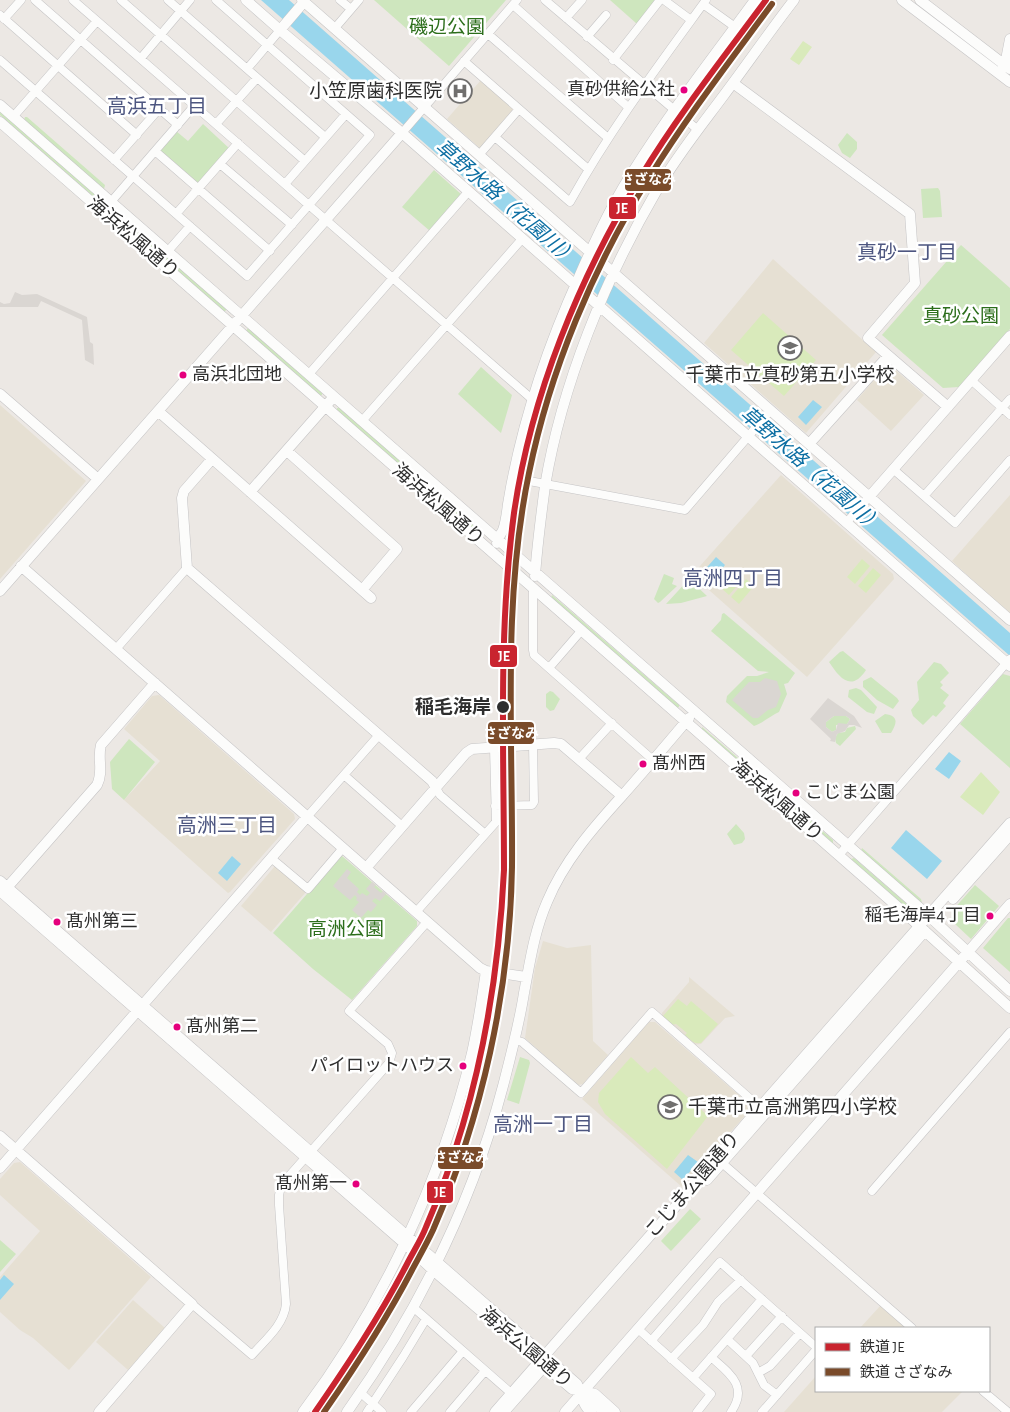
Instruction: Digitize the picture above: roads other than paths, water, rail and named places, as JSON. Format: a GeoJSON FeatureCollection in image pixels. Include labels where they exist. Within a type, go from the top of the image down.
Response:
{"type":"FeatureCollection","features":[{"type":"Feature","properties":{"kind":"street"},"geometry":{"type":"LineString","coordinates":[[21,0],[2,17],[137,135]]}},
{"type":"Feature","properties":{"kind":"street"},"geometry":{"type":"LineString","coordinates":[[35,0],[178,125]]}},
{"type":"Feature","properties":{"kind":"street"},"geometry":{"type":"LineString","coordinates":[[74,0],[532,400]]}},
{"type":"Feature","properties":{"kind":"street"},"geometry":{"type":"LineString","coordinates":[[121,0],[305,161]]}},
{"type":"Feature","properties":{"kind":"street"},"geometry":{"type":"LineString","coordinates":[[168,0],[326,137]]}},
{"type":"Feature","properties":{"kind":"street"},"geometry":{"type":"LineString","coordinates":[[141,58],[190,0]]}},
{"type":"Feature","properties":{"kind":"street"},"geometry":{"type":"LineString","coordinates":[[0,60],[247,276],[370,136],[216,0]]}},
{"type":"Feature","properties":{"kind":"street"},"geometry":{"type":"LineString","coordinates":[[246,0],[402,133],[846,523],[1009,663],[839,855]]}},
{"type":"Feature","properties":{"kind":"street"},"geometry":{"type":"LineString","coordinates":[[340,0],[351,9]]}},
{"type":"Feature","properties":{"kind":"street"},"geometry":{"type":"LineString","coordinates":[[335,28],[359,0]]}},
{"type":"Feature","properties":{"kind":"street"},"geometry":{"type":"LineString","coordinates":[[545,0],[673,111],[698,130]]}},
{"type":"Feature","properties":{"kind":"street"},"geometry":{"type":"LineString","coordinates":[[566,18],[582,0]]}},
{"type":"Feature","properties":{"kind":"street"},"geometry":{"type":"LineString","coordinates":[[613,60],[662,0],[691,20]]}},
{"type":"Feature","properties":{"kind":"street"},"geometry":{"type":"LineString","coordinates":[[495,556],[497,538],[502,531],[505,521],[512,478],[532,400],[554,336],[590,252],[633,170],[673,111],[755,0]]}},
{"type":"Feature","properties":{"kind":"street"},"geometry":{"type":"LineString","coordinates":[[653,760],[534,655],[533,589],[546,484],[568,391],[613,273],[658,188],[698,130],[794,0]]}},
{"type":"Feature","properties":{"kind":"street"},"geometry":{"type":"LineString","coordinates":[[902,0],[1010,82]]}},
{"type":"Feature","properties":{"kind":"street"},"geometry":{"type":"LineString","coordinates":[[920,0],[1008,67]]}},
{"type":"Feature","properties":{"kind":"street"},"geometry":{"type":"LineString","coordinates":[[247,69],[303,1],[1010,620]]}},
{"type":"Feature","properties":{"kind":"street"},"geometry":{"type":"LineString","coordinates":[[495,137],[570,202],[588,169],[628,107],[705,2],[735,27]]}},
{"type":"Feature","properties":{"kind":"street"},"geometry":{"type":"LineString","coordinates":[[0,591],[515,3],[628,107]]}},
{"type":"Feature","properties":{"kind":"street"},"geometry":{"type":"LineString","coordinates":[[587,37],[606,15]]}},
{"type":"Feature","properties":{"kind":"street"},"geometry":{"type":"LineString","coordinates":[[13,117],[97,21]]}},
{"type":"Feature","properties":{"kind":"street"},"geometry":{"type":"LineString","coordinates":[[488,34],[608,138]]}},
{"type":"Feature","properties":{"kind":"street"},"geometry":{"type":"LineString","coordinates":[[999,74],[1008,67],[1010,39]]}},
{"type":"Feature","properties":{"kind":"street"},"geometry":{"type":"LineString","coordinates":[[464,61],[588,169]]}},
{"type":"Feature","properties":{"kind":"street"},"geometry":{"type":"LineString","coordinates":[[216,124],[257,78]]}},
{"type":"Feature","properties":{"kind":"street"},"geometry":{"type":"LineString","coordinates":[[733,83],[910,214],[915,282],[868,338],[948,407]]}},
{"type":"Feature","properties":{"kind":"street","name":"海浜松風通り"},"geometry":{"type":"LineString","coordinates":[[0,105],[932,918],[1010,991]]}},
{"type":"Feature","properties":{"kind":"street"},"geometry":{"type":"LineString","coordinates":[[103,212],[194,106]]}},
{"type":"Feature","properties":{"kind":"street"},"geometry":{"type":"LineString","coordinates":[[479,155],[519,109]]}},
{"type":"Feature","properties":{"kind":"street"},"geometry":{"type":"LineString","coordinates":[[114,160],[159,110]]}},
{"type":"Feature","properties":{"kind":"street"},"geometry":{"type":"LineString","coordinates":[[285,184],[346,114]]}},
{"type":"Feature","properties":{"kind":"street","name":"海浜松風通り"},"geometry":{"type":"LineString","coordinates":[[0,122],[839,855],[1010,1008]]}},
{"type":"Feature","properties":{"kind":"street"},"geometry":{"type":"LineString","coordinates":[[176,214],[238,143]]}},
{"type":"Feature","properties":{"kind":"street"},"geometry":{"type":"LineString","coordinates":[[155,151],[270,251]]}},
{"type":"Feature","properties":{"kind":"street"},"geometry":{"type":"LineString","coordinates":[[220,164],[292,225]]}},
{"type":"Feature","properties":{"kind":"street"},"geometry":{"type":"LineString","coordinates":[[308,374],[468,192]]}},
{"type":"Feature","properties":{"kind":"street"},"geometry":{"type":"LineString","coordinates":[[168,251],[190,226]]}},
{"type":"Feature","properties":{"kind":"street"},"geometry":{"type":"LineString","coordinates":[[362,421],[522,238]]}},
{"type":"Feature","properties":{"kind":"street"},"geometry":{"type":"LineString","coordinates":[[846,523],[1010,336]]}},
{"type":"Feature","properties":{"kind":"street"},"geometry":{"type":"LineString","coordinates":[[809,444],[888,356]]}},
{"type":"Feature","properties":{"kind":"street"},"geometry":{"type":"LineString","coordinates":[[971,380],[1010,415]]}},
{"type":"Feature","properties":{"kind":"street"},"geometry":{"type":"LineString","coordinates":[[0,394],[98,479]]}},
{"type":"Feature","properties":{"kind":"street"},"geometry":{"type":"LineString","coordinates":[[250,492],[334,396]]}},
{"type":"Feature","properties":{"kind":"street"},"geometry":{"type":"LineString","coordinates":[[924,496],[1010,400]]}},
{"type":"Feature","properties":{"kind":"street"},"geometry":{"type":"LineString","coordinates":[[512,478],[685,510],[770,410]]}},
{"type":"Feature","properties":{"kind":"street"},"geometry":{"type":"LineString","coordinates":[[158,411],[371,598]]}},
{"type":"Feature","properties":{"kind":"street"},"geometry":{"type":"LineString","coordinates":[[287,451],[397,549],[362,590]]}},
{"type":"Feature","properties":{"kind":"street"},"geometry":{"type":"LineString","coordinates":[[212,459],[184,491],[182,498],[187,568],[432,781],[440,795],[485,834]]}},
{"type":"Feature","properties":{"kind":"street"},"geometry":{"type":"LineString","coordinates":[[893,469],[955,523],[1010,460]]}},
{"type":"Feature","properties":{"kind":"street"},"geometry":{"type":"LineString","coordinates":[[22,566],[480,968],[486,971],[526,976]]}},
{"type":"Feature","properties":{"kind":"street"},"geometry":{"type":"LineString","coordinates":[[116,649],[187,568]]}},
{"type":"Feature","properties":{"kind":"street"},"geometry":{"type":"LineString","coordinates":[[549,668],[581,630]]}},
{"type":"Feature","properties":{"kind":"street"},"geometry":{"type":"LineString","coordinates":[[2,888],[97,785],[101,774],[99,751],[101,745],[155,683]]}},
{"type":"Feature","properties":{"kind":"street"},"geometry":{"type":"LineString","coordinates":[[347,1412],[389,1351],[414,1308],[436,1267],[462,1208],[484,1151],[515,1040],[532,948],[547,901],[561,873],[590,832],[695,712]]}},
{"type":"Feature","properties":{"kind":"street"},"geometry":{"type":"LineString","coordinates":[[580,759],[612,723]]}},
{"type":"Feature","properties":{"kind":"street"},"geometry":{"type":"LineString","coordinates":[[0,1168],[379,735]]}},
{"type":"Feature","properties":{"kind":"street"},"geometry":{"type":"LineString","coordinates":[[366,868],[466,753],[472,750],[533,744],[561,744],[622,796]]}},
{"type":"Feature","properties":{"kind":"street"},"geometry":{"type":"LineString","coordinates":[[495,806],[532,805],[534,802],[533,744]]}},
{"type":"Feature","properties":{"kind":"street"},"geometry":{"type":"LineString","coordinates":[[416,912],[496,822],[494,748]]}},
{"type":"Feature","properties":{"kind":"street"},"geometry":{"type":"LineString","coordinates":[[344,775],[402,826]]}},
{"type":"Feature","properties":{"kind":"street","name":"こじま公園通り"},"geometry":{"type":"LineString","coordinates":[[504,1412],[545,1360],[676,1206],[923,929],[1010,823]]}},
{"type":"Feature","properties":{"kind":"street","name":"こじま公園通り"},"geometry":{"type":"LineString","coordinates":[[932,918],[1010,834]]}},
{"type":"Feature","properties":{"kind":"street"},"geometry":{"type":"LineString","coordinates":[[271,858],[308,889],[343,848]]}},
{"type":"Feature","properties":{"kind":"street","name":"海浜公園通り"},"geometry":{"type":"LineString","coordinates":[[2,888],[436,1267],[545,1360],[577,1384],[582,1392],[604,1412]]}},
{"type":"Feature","properties":{"kind":"street"},"geometry":{"type":"LineString","coordinates":[[565,1412],[1010,904]]}},
{"type":"Feature","properties":{"kind":"street"},"geometry":{"type":"LineString","coordinates":[[0,1136],[252,1355],[278,1325],[283,1317],[286,1304],[279,1195],[285,1181],[389,1063],[392,1053],[388,1044],[349,1011],[427,922]]}},
{"type":"Feature","properties":{"kind":"street"},"geometry":{"type":"LineString","coordinates":[[303,1412],[338,1363],[384,1284],[406,1239],[442,1153],[472,1052],[486,971]]}},
{"type":"Feature","properties":{"kind":"street"},"geometry":{"type":"LineString","coordinates":[[515,1040],[522,1042],[582,1093],[652,1012],[763,1110]]}},
{"type":"Feature","properties":{"kind":"street"},"geometry":{"type":"LineString","coordinates":[[872,1191],[1010,1032]]}},
{"type":"Feature","properties":{"kind":"street","name":"こじま公園通り"},"geometry":{"type":"LineString","coordinates":[[495,1412],[511,1393],[545,1360],[722,1163],[763,1110]]}},
{"type":"Feature","properties":{"kind":"street"},"geometry":{"type":"LineString","coordinates":[[722,1163],[911,1327]]}},
{"type":"Feature","properties":{"kind":"street"},"geometry":{"type":"LineString","coordinates":[[651,1340],[720,1262],[815,1347]]}},
{"type":"Feature","properties":{"kind":"street"},"geometry":{"type":"LineString","coordinates":[[671,1358],[703,1325],[718,1302],[741,1280]]}},
{"type":"Feature","properties":{"kind":"street"},"geometry":{"type":"LineString","coordinates":[[693,1378],[762,1299]]}},
{"type":"Feature","properties":{"kind":"street"},"geometry":{"type":"LineString","coordinates":[[99,1412],[192,1304]]}},
{"type":"Feature","properties":{"kind":"street"},"geometry":{"type":"LineString","coordinates":[[414,1308],[511,1393]]}},
{"type":"Feature","properties":{"kind":"street"},"geometry":{"type":"LineString","coordinates":[[746,1356],[782,1316]]}},
{"type":"Feature","properties":{"kind":"street"},"geometry":{"type":"LineString","coordinates":[[367,1412],[426,1318]]}},
{"type":"Feature","properties":{"kind":"street"},"geometry":{"type":"LineString","coordinates":[[638,1329],[711,1394],[697,1412]]}},
{"type":"Feature","properties":{"kind":"street"},"geometry":{"type":"LineString","coordinates":[[758,1373],[770,1366],[800,1333]]}},
{"type":"Feature","properties":{"kind":"street"},"geometry":{"type":"LineString","coordinates":[[727,1339],[753,1362],[764,1385],[777,1395]]}},
{"type":"Feature","properties":{"kind":"street"},"geometry":{"type":"LineString","coordinates":[[762,1412],[815,1349]]}},
{"type":"Feature","properties":{"kind":"street"},"geometry":{"type":"LineString","coordinates":[[411,1412],[463,1351]]}},
{"type":"Feature","properties":{"kind":"street"},"geometry":{"type":"LineString","coordinates":[[711,1357],[734,1377],[738,1390],[735,1406],[731,1412]]}},
{"type":"Feature","properties":{"kind":"street"},"geometry":{"type":"LineString","coordinates":[[450,1412],[485,1371]]}},
{"type":"Feature","properties":{"kind":"street"},"geometry":{"type":"LineString","coordinates":[[582,1392],[585,1407],[590,1412]]}},
{"type":"Feature","properties":{"kind":"street"},"geometry":{"type":"LineString","coordinates":[[582,1392],[596,1394],[615,1412]]}},
{"type":"Feature","properties":{"kind":"street"},"geometry":{"type":"LineString","coordinates":[[984,1392],[1008,1412]]}},
{"type":"Feature","properties":{"kind":"street"},"geometry":{"type":"LineString","coordinates":[[361,1393],[382,1412]]}},
{"type":"Feature","properties":{"kind":"water","name":"草野水路（花園川）"},"geometry":{"type":"Polygon","coordinates":[[[261,0],[289,0],[1010,633],[1010,656],[261,0]]]}},
{"type":"Feature","properties":{"kind":"water"},"geometry":{"type":"Polygon","coordinates":[[[813,400],[822,407],[806,425],[798,417],[813,400]]]}},
{"type":"Feature","properties":{"kind":"water"},"geometry":{"type":"Polygon","coordinates":[[[716,557],[725,565],[710,583],[701,574],[716,557]]]}},
{"type":"Feature","properties":{"kind":"water"},"geometry":{"type":"Polygon","coordinates":[[[949,752],[961,761],[949,779],[935,769],[949,752]]]}},
{"type":"Feature","properties":{"kind":"water"},"geometry":{"type":"Polygon","coordinates":[[[906,830],[942,861],[927,879],[891,848],[906,830]]]}},
{"type":"Feature","properties":{"kind":"water"},"geometry":{"type":"Polygon","coordinates":[[[232,856],[241,864],[227,881],[218,873],[232,856]]]}},
{"type":"Feature","properties":{"kind":"water"},"geometry":{"type":"Polygon","coordinates":[[[688,1155],[698,1162],[683,1180],[674,1172],[688,1155]]]}},
{"type":"Feature","properties":{"kind":"water"},"geometry":{"type":"Polygon","coordinates":[[[4,1275],[14,1284],[0,1300],[0,1280],[4,1275]]]}},
{"type":"Feature","properties":{"kind":"rail line","name":"JE"},"geometry":{"type":"LineString","coordinates":[[315,1412],[375,1321],[424,1232],[458,1141],[471,1097],[490,1007],[501,916],[504,870],[504,647],[509,557],[522,469],[545,381],[578,296],[618,215],[670,131],[766,0]]}},
{"type":"Feature","properties":{"kind":"rail line","name":"さざなみ"},"geometry":{"type":"LineString","coordinates":[[324,1412],[381,1325],[433,1230],[466,1143],[490,1052],[506,960],[510,913],[512,867],[511,669],[515,571],[529,473],[538,434],[561,358],[592,283],[649,178],[709,90],[772,4]]}},
{"type":"Feature","properties":{"kind":"place","name":"真砂供給公社"},"geometry":{"type":"Point","coordinates":[684,90]}},
{"type":"Feature","properties":{"kind":"place","name":"小笠原歯科医院"},"geometry":{"type":"Point","coordinates":[460,91]}},
{"type":"Feature","properties":{"kind":"place","name":"千葉市立真砂第五小学校"},"geometry":{"type":"Point","coordinates":[790,348]}},
{"type":"Feature","properties":{"kind":"place","name":"高浜北団地"},"geometry":{"type":"Point","coordinates":[183,375]}},
{"type":"Feature","properties":{"kind":"place","name":"稲毛海岸"},"geometry":{"type":"Point","coordinates":[503,707]}},
{"type":"Feature","properties":{"kind":"place","name":"髙州西"},"geometry":{"type":"Point","coordinates":[643,764]}},
{"type":"Feature","properties":{"kind":"place","name":"こじま公園"},"geometry":{"type":"Point","coordinates":[796,793]}},
{"type":"Feature","properties":{"kind":"place","name":"稲毛海岸4丁目"},"geometry":{"type":"Point","coordinates":[990,916]}},
{"type":"Feature","properties":{"kind":"place","name":"髙州第三"},"geometry":{"type":"Point","coordinates":[57,922]}},
{"type":"Feature","properties":{"kind":"place","name":"髙州第二"},"geometry":{"type":"Point","coordinates":[177,1027]}},
{"type":"Feature","properties":{"kind":"place","name":"パイロットハウス"},"geometry":{"type":"Point","coordinates":[463,1066]}},
{"type":"Feature","properties":{"kind":"place","name":"千葉市立高洲第四小学校"},"geometry":{"type":"Point","coordinates":[670,1107]}},
{"type":"Feature","properties":{"kind":"place","name":"髙州第一"},"geometry":{"type":"Point","coordinates":[356,1184]}},
{"type":"Feature","properties":{"kind":"district","name":"高浜五丁目"},"geometry":{"type":"Point","coordinates":[157,107]}},
{"type":"Feature","properties":{"kind":"district","name":"真砂一丁目"},"geometry":{"type":"Point","coordinates":[907,253]}},
{"type":"Feature","properties":{"kind":"district","name":"高洲四丁目"},"geometry":{"type":"Point","coordinates":[733,579]}},
{"type":"Feature","properties":{"kind":"district","name":"高洲三丁目"},"geometry":{"type":"Point","coordinates":[227,826]}},
{"type":"Feature","properties":{"kind":"district","name":"高洲一丁目"},"geometry":{"type":"Point","coordinates":[543,1125]}},
{"type":"Feature","properties":{"kind":"park label","name":"磯辺公園"},"geometry":{"type":"Point","coordinates":[447,27]}},
{"type":"Feature","properties":{"kind":"park label","name":"真砂公園"},"geometry":{"type":"Point","coordinates":[961,316]}},
{"type":"Feature","properties":{"kind":"park label","name":"高洲公園"},"geometry":{"type":"Point","coordinates":[346,929]}}]}
